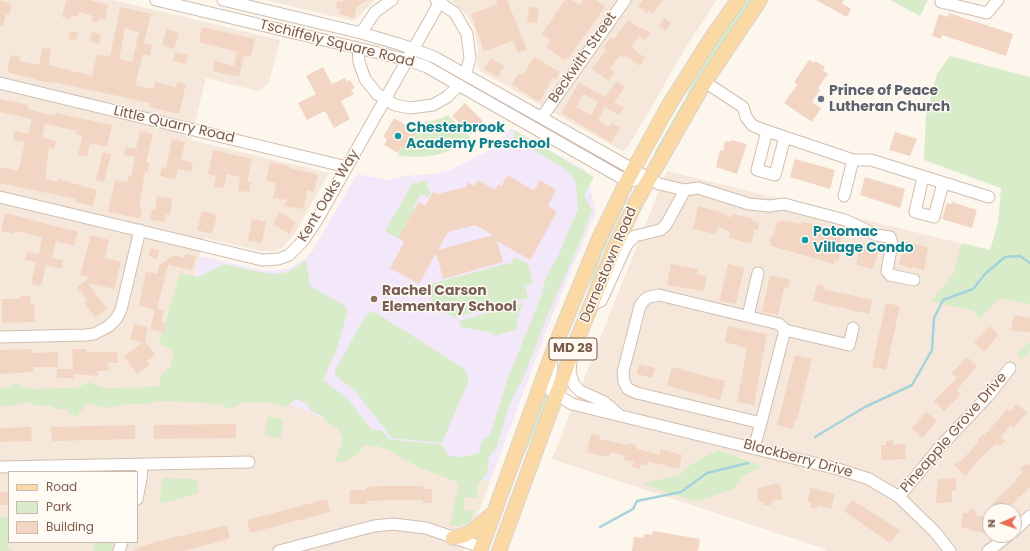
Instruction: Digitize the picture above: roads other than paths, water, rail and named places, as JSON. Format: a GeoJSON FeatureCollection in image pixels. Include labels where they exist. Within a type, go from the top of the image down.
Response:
{"type":"FeatureCollection","features":[{"type":"Feature","properties":{"kind":"main road","name":"Darnestown Road"},"geometry":{"type":"LineString","coordinates":[[481,550],[555,346],[598,241],[630,175],[677,92],[710,40],[738,0]]}},
{"type":"Feature","properties":{"kind":"main road","name":"Darnestown Road"},"geometry":{"type":"LineString","coordinates":[[500,551],[556,395],[614,249],[649,178],[705,82],[760,0]]}},
{"type":"Feature","properties":{"kind":"main road"},"geometry":{"type":"LineString","coordinates":[[481,550],[497,531],[522,467],[536,450]]}},
{"type":"Feature","properties":{"kind":"main road"},"geometry":{"type":"LineString","coordinates":[[453,538],[465,535],[474,530],[484,523],[494,511]]}},
{"type":"Feature","properties":{"kind":"street","name":"Tschiffely Square Road"},"geometry":{"type":"LineString","coordinates":[[156,0],[408,60],[427,67],[630,175],[649,178],[660,184],[685,190],[698,188],[749,204],[769,206],[784,204],[845,220],[876,235],[890,237],[892,243],[887,271],[890,275],[914,280]]}},
{"type":"Feature","properties":{"kind":"street","name":"Tschiffely Square Road"},"geometry":{"type":"LineString","coordinates":[[223,0],[251,3],[414,49],[466,73],[542,117],[630,175]]}},
{"type":"Feature","properties":{"kind":"street"},"geometry":{"type":"LineString","coordinates":[[361,33],[375,12],[392,0]]}},
{"type":"Feature","properties":{"kind":"street","name":"Beckwith Street"},"geometry":{"type":"LineString","coordinates":[[542,117],[625,0]]}},
{"type":"Feature","properties":{"kind":"street"},"geometry":{"type":"LineString","coordinates":[[941,2],[987,13],[998,0]]}},
{"type":"Feature","properties":{"kind":"street"},"geometry":{"type":"LineString","coordinates":[[439,1],[455,13],[467,34],[470,58],[466,73]]}},
{"type":"Feature","properties":{"kind":"street","name":"Kent Oaks Way"},"geometry":{"type":"LineString","coordinates":[[0,196],[262,260],[279,259],[289,255],[303,241],[347,167],[408,60],[439,1]]}},
{"type":"Feature","properties":{"kind":"street"},"geometry":{"type":"LineString","coordinates":[[246,22],[251,3]]}},
{"type":"Feature","properties":{"kind":"street"},"geometry":{"type":"LineString","coordinates":[[358,48],[359,62],[365,80],[377,94],[385,100],[402,107],[426,107],[447,97],[459,85]]}},
{"type":"Feature","properties":{"kind":"street"},"geometry":{"type":"LineString","coordinates":[[705,82],[743,107],[746,117],[752,125],[853,160],[871,160],[988,197]]}},
{"type":"Feature","properties":{"kind":"street","name":"Little Quarry Road"},"geometry":{"type":"LineString","coordinates":[[0,83],[347,167]]}},
{"type":"Feature","properties":{"kind":"street"},"geometry":{"type":"LineString","coordinates":[[767,131],[757,170],[775,175],[785,137]]}},
{"type":"Feature","properties":{"kind":"street"},"geometry":{"type":"LineString","coordinates":[[844,196],[853,160]]}},
{"type":"Feature","properties":{"kind":"street"},"geometry":{"type":"LineString","coordinates":[[923,176],[915,212],[934,217],[943,183]]}},
{"type":"Feature","properties":{"kind":"street"},"geometry":{"type":"LineString","coordinates":[[591,305],[601,301],[626,246],[635,236],[660,230],[666,225],[685,190]]}},
{"type":"Feature","properties":{"kind":"street"},"geometry":{"type":"LineString","coordinates":[[0,336],[85,335],[94,334],[109,326],[116,320],[121,310],[140,230]]}},
{"type":"Feature","properties":{"kind":"street"},"geometry":{"type":"LineString","coordinates":[[748,316],[758,273]]}},
{"type":"Feature","properties":{"kind":"street"},"geometry":{"type":"LineString","coordinates":[[761,423],[637,393],[628,389],[624,382],[623,372],[640,306],[649,297],[659,295],[779,324],[785,330],[849,345],[853,328]]}},
{"type":"Feature","properties":{"kind":"street"},"geometry":{"type":"LineString","coordinates":[[754,448],[785,330]]}},
{"type":"Feature","properties":{"kind":"street"},"geometry":{"type":"LineString","coordinates":[[555,346],[549,388],[556,395]]}},
{"type":"Feature","properties":{"kind":"street","name":"Blackberry Drive"},"geometry":{"type":"LineString","coordinates":[[573,350],[570,374],[574,385],[580,391],[604,402],[620,415]]}},
{"type":"Feature","properties":{"kind":"street","name":"Pineapple Grove Drive"},"geometry":{"type":"LineString","coordinates":[[899,497],[939,448],[989,395],[1010,368]]}},
{"type":"Feature","properties":{"kind":"street","name":"Blackberry Drive"},"geometry":{"type":"LineString","coordinates":[[556,395],[572,404],[838,469],[869,479],[899,497],[935,532],[950,551]]}},
{"type":"Feature","properties":{"kind":"street"},"geometry":{"type":"LineString","coordinates":[[0,467],[249,462]]}},
{"type":"Feature","properties":{"kind":"street"},"geometry":{"type":"LineString","coordinates":[[138,494],[142,465]]}},
{"type":"Feature","properties":{"kind":"street"},"geometry":{"type":"LineString","coordinates":[[1022,524],[1030,516]]}},
{"type":"Feature","properties":{"kind":"street"},"geometry":{"type":"LineString","coordinates":[[279,551],[388,524],[405,524],[419,527],[453,538],[481,550]]}},
{"type":"Feature","properties":{"kind":"street"},"geometry":{"type":"LineString","coordinates":[[988,551],[998,543]]}},
{"type":"Feature","properties":{"kind":"waterway"},"geometry":{"type":"LineString","coordinates":[[815,437],[865,407],[912,385],[932,350],[934,318],[943,300],[973,289],[985,274],[1005,257],[1020,256],[1030,263]]}},
{"type":"Feature","properties":{"kind":"waterway"},"geometry":{"type":"LineString","coordinates":[[600,527],[633,509],[637,501],[681,492],[707,473],[748,463]]}},
{"type":"Feature","properties":{"kind":"place","name":"Prince of Peace Lutheran Church"},"geometry":{"type":"Point","coordinates":[821,99]}},
{"type":"Feature","properties":{"kind":"place","name":"Chesterbrook Academy Preschool"},"geometry":{"type":"Point","coordinates":[398,136]}},
{"type":"Feature","properties":{"kind":"place","name":"Potomac Village Condo"},"geometry":{"type":"Point","coordinates":[805,240]}},
{"type":"Feature","properties":{"kind":"place","name":"Rachel Carson Elementary School"},"geometry":{"type":"Point","coordinates":[374,299]}}]}
